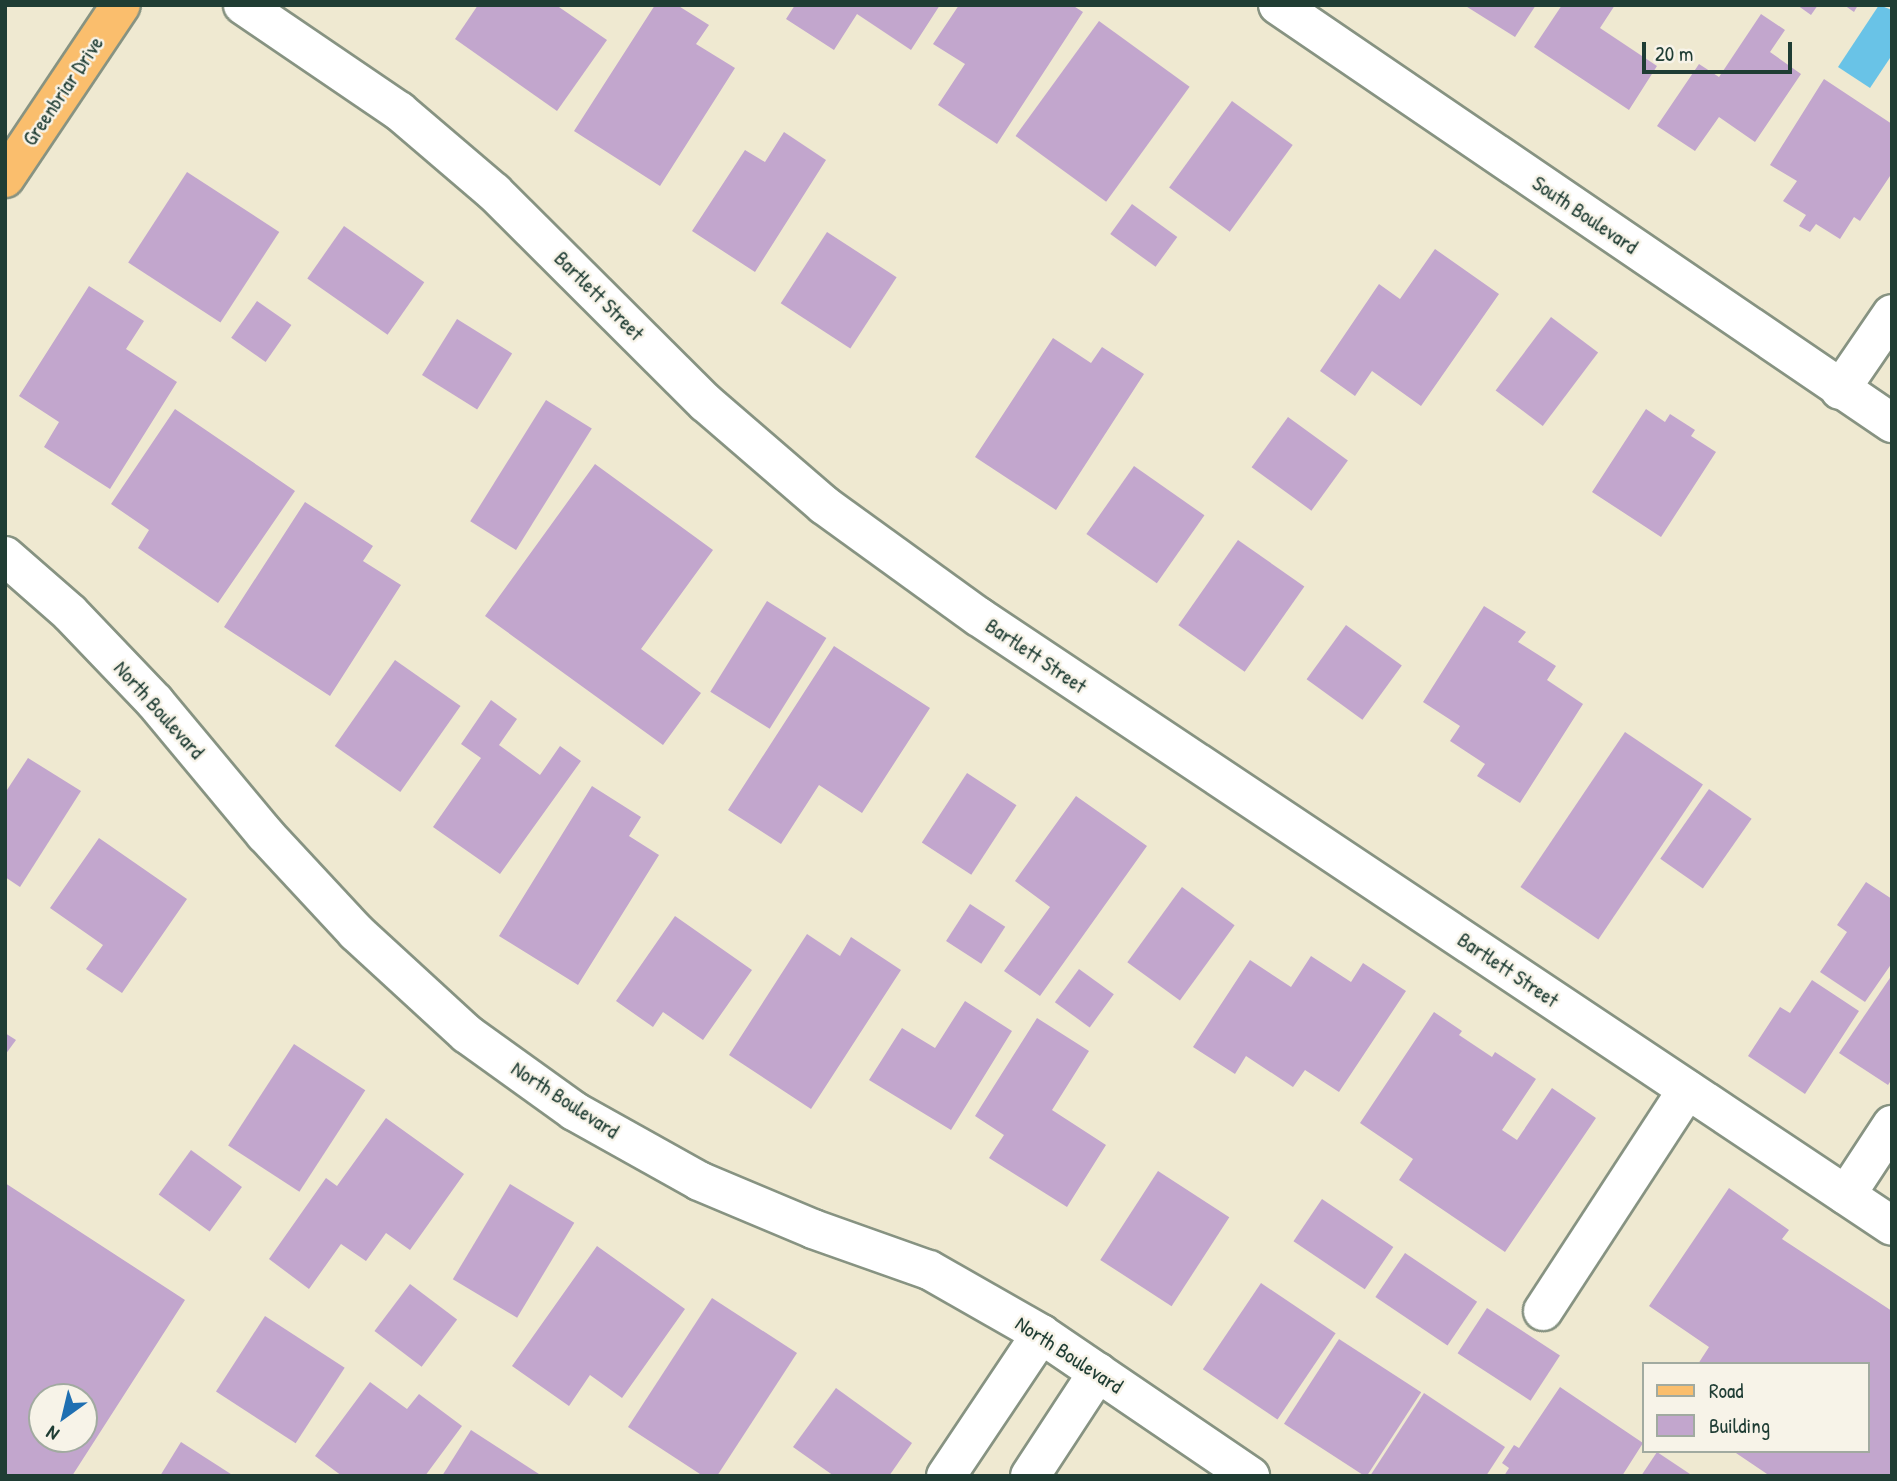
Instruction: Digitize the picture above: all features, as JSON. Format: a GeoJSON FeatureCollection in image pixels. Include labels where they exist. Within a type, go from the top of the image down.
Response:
{"type":"FeatureCollection","features":[{"type":"Feature","properties":{"kind":"main road","name":"Greenbriar Drive"},"geometry":{"type":"LineString","coordinates":[[5,178],[121,5]]}},
{"type":"Feature","properties":{"kind":"street","name":"Bartlett Street"},"geometry":{"type":"LineString","coordinates":[[243,5],[399,111],[494,192],[706,403],[824,505],[979,618],[1892,1226]]}},
{"type":"Feature","properties":{"kind":"street","name":"South Boulevard"},"geometry":{"type":"LineString","coordinates":[[1278,5],[1892,423]]}},
{"type":"Feature","properties":{"kind":"street"},"geometry":{"type":"LineString","coordinates":[[1840,390],[1892,314]]}},
{"type":"Feature","properties":{"kind":"street","name":"North Boulevard"},"geometry":{"type":"LineString","coordinates":[[5,555],[70,613],[155,702],[265,834],[356,932],[467,1034],[574,1111],[699,1181],[813,1230],[929,1270],[1041,1334],[1250,1476]]}},
{"type":"Feature","properties":{"kind":"street"},"geometry":{"type":"LineString","coordinates":[[1543,1311],[1687,1090]]}},
{"type":"Feature","properties":{"kind":"street"},"geometry":{"type":"LineString","coordinates":[[1846,1195],[1892,1125]]}},
{"type":"Feature","properties":{"kind":"street"},"geometry":{"type":"LineString","coordinates":[[946,1476],[1041,1334]]}},
{"type":"Feature","properties":{"kind":"street"},"geometry":{"type":"LineString","coordinates":[[1030,1476],[1098,1372]]}},
{"type":"Feature","properties":{"kind":"water"},"geometry":{"type":"Polygon","coordinates":[[[1879,5],[1892,10],[1892,55],[1870,88],[1838,67],[1879,5]]]}},
{"type":"Feature","properties":{"kind":"building"},"geometry":{"type":"Polygon","coordinates":[[[478,5],[556,5],[607,40],[557,111],[455,39],[478,5]]]}},
{"type":"Feature","properties":{"kind":"building"},"geometry":{"type":"Polygon","coordinates":[[[655,5],[677,5],[709,25],[696,44],[735,68],[660,186],[574,131],[655,5]]]}},
{"type":"Feature","properties":{"kind":"building"},"geometry":{"type":"Polygon","coordinates":[[[795,5],[940,5],[911,50],[857,14],[834,50],[786,19],[795,5]]]}},
{"type":"Feature","properties":{"kind":"building"},"geometry":{"type":"Polygon","coordinates":[[[959,5],[1072,5],[1083,12],[997,144],[938,105],[965,64],[933,44],[959,5]]]}},
{"type":"Feature","properties":{"kind":"building"},"geometry":{"type":"Polygon","coordinates":[[[1464,5],[1536,5],[1515,37],[1464,5]]]}},
{"type":"Feature","properties":{"kind":"building"},"geometry":{"type":"Polygon","coordinates":[[[1562,5],[1615,5],[1600,28],[1657,66],[1629,110],[1534,47],[1562,5]]]}},
{"type":"Feature","properties":{"kind":"building"},"geometry":{"type":"Polygon","coordinates":[[[1797,5],[1818,5],[1811,15],[1797,5]]]}},
{"type":"Feature","properties":{"kind":"building"},"geometry":{"type":"Polygon","coordinates":[[[1844,5],[1858,5],[1854,12],[1844,5]]]}},
{"type":"Feature","properties":{"kind":"building"},"geometry":{"type":"Polygon","coordinates":[[[1761,14],[1785,30],[1770,52],[1801,74],[1755,142],[1719,117],[1695,151],[1657,126],[1699,64],[1719,77],[1761,14]]]}},
{"type":"Feature","properties":{"kind":"building"},"geometry":{"type":"Polygon","coordinates":[[[1099,21],[1190,87],[1106,202],[1016,136],[1099,21]]]}},
{"type":"Feature","properties":{"kind":"building"},"geometry":{"type":"Polygon","coordinates":[[[1824,79],[1892,124],[1892,173],[1860,221],[1854,217],[1840,239],[1816,224],[1810,232],[1799,226],[1806,215],[1783,201],[1797,181],[1770,165],[1824,79]]]}},
{"type":"Feature","properties":{"kind":"building"},"geometry":{"type":"Polygon","coordinates":[[[1232,101],[1293,145],[1230,232],[1169,188],[1232,101]]]}},
{"type":"Feature","properties":{"kind":"building"},"geometry":{"type":"Polygon","coordinates":[[[784,132],[826,160],[755,272],[692,231],[745,150],[765,162],[784,132]]]}},
{"type":"Feature","properties":{"kind":"building"},"geometry":{"type":"Polygon","coordinates":[[[187,172],[279,232],[220,322],[128,263],[187,172]]]}},
{"type":"Feature","properties":{"kind":"building"},"geometry":{"type":"Polygon","coordinates":[[[1132,204],[1177,237],[1156,267],[1110,234],[1132,204]]]}},
{"type":"Feature","properties":{"kind":"building"},"geometry":{"type":"Polygon","coordinates":[[[344,226],[424,282],[388,335],[307,278],[344,226]]]}},
{"type":"Feature","properties":{"kind":"building"},"geometry":{"type":"Polygon","coordinates":[[[827,232],[897,277],[850,348],[781,303],[827,232]]]}},
{"type":"Feature","properties":{"kind":"building"},"geometry":{"type":"Polygon","coordinates":[[[1435,249],[1499,294],[1421,406],[1372,371],[1355,396],[1320,371],[1379,284],[1400,299],[1435,249]]]}},
{"type":"Feature","properties":{"kind":"building"},"geometry":{"type":"Polygon","coordinates":[[[89,286],[144,321],[126,349],[177,382],[110,489],[44,447],[59,422],[19,396],[89,286]]]}},
{"type":"Feature","properties":{"kind":"building"},"geometry":{"type":"Polygon","coordinates":[[[257,301],[291,325],[266,362],[231,338],[257,301]]]}},
{"type":"Feature","properties":{"kind":"building"},"geometry":{"type":"Polygon","coordinates":[[[1551,317],[1598,353],[1543,426],[1496,390],[1551,317]]]}},
{"type":"Feature","properties":{"kind":"building"},"geometry":{"type":"Polygon","coordinates":[[[457,319],[512,353],[477,409],[422,375],[457,319]]]}},
{"type":"Feature","properties":{"kind":"building"},"geometry":{"type":"Polygon","coordinates":[[[1053,338],[1091,363],[1102,347],[1144,374],[1056,510],[975,457],[1053,338]]]}},
{"type":"Feature","properties":{"kind":"building"},"geometry":{"type":"Polygon","coordinates":[[[546,400],[592,429],[516,550],[470,521],[546,400]]]}},
{"type":"Feature","properties":{"kind":"building"},"geometry":{"type":"Polygon","coordinates":[[[175,409],[295,491],[218,603],[138,548],[149,530],[111,504],[175,409]]]}},
{"type":"Feature","properties":{"kind":"building"},"geometry":{"type":"Polygon","coordinates":[[[1646,409],[1665,422],[1670,414],[1695,430],[1691,436],[1716,452],[1661,537],[1592,492],[1646,409]]]}},
{"type":"Feature","properties":{"kind":"building"},"geometry":{"type":"Polygon","coordinates":[[[1288,417],[1348,460],[1311,511],[1252,467],[1288,417]]]}},
{"type":"Feature","properties":{"kind":"building"},"geometry":{"type":"Polygon","coordinates":[[[595,464],[713,550],[641,649],[701,693],[663,745],[485,616],[595,464]]]}},
{"type":"Feature","properties":{"kind":"building"},"geometry":{"type":"Polygon","coordinates":[[[1134,466],[1204,515],[1157,583],[1086,534],[1134,466]]]}},
{"type":"Feature","properties":{"kind":"building"},"geometry":{"type":"Polygon","coordinates":[[[305,502],[373,546],[363,561],[401,585],[330,696],[224,627],[305,502]]]}},
{"type":"Feature","properties":{"kind":"building"},"geometry":{"type":"Polygon","coordinates":[[[1238,540],[1304,586],[1245,672],[1178,625],[1238,540]]]}},
{"type":"Feature","properties":{"kind":"building"},"geometry":{"type":"Polygon","coordinates":[[[767,601],[826,638],[770,729],[710,692],[767,601]]]}},
{"type":"Feature","properties":{"kind":"building"},"geometry":{"type":"Polygon","coordinates":[[[1484,606],[1526,632],[1518,642],[1556,666],[1547,680],[1583,704],[1520,803],[1477,776],[1485,764],[1450,741],[1460,726],[1423,702],[1484,606]]]}},
{"type":"Feature","properties":{"kind":"building"},"geometry":{"type":"Polygon","coordinates":[[[1346,625],[1402,666],[1362,720],[1307,679],[1346,625]]]}},
{"type":"Feature","properties":{"kind":"building"},"geometry":{"type":"Polygon","coordinates":[[[834,646],[930,708],[862,813],[819,785],[781,844],[728,810],[834,646]]]}},
{"type":"Feature","properties":{"kind":"building"},"geometry":{"type":"Polygon","coordinates":[[[395,660],[461,706],[400,792],[335,746],[395,660]]]}},
{"type":"Feature","properties":{"kind":"building"},"geometry":{"type":"Polygon","coordinates":[[[491,700],[517,719],[499,745],[540,775],[560,746],[581,761],[500,874],[433,827],[481,758],[461,744],[491,700]]]}},
{"type":"Feature","properties":{"kind":"building"},"geometry":{"type":"Polygon","coordinates":[[[1625,732],[1703,785],[1598,940],[1520,887],[1625,732]]]}},
{"type":"Feature","properties":{"kind":"building"},"geometry":{"type":"Polygon","coordinates":[[[28,758],[81,791],[20,887],[5,877],[5,793],[28,758]]]}},
{"type":"Feature","properties":{"kind":"building"},"geometry":{"type":"Polygon","coordinates":[[[967,773],[1016,805],[971,875],[922,843],[967,773]]]}},
{"type":"Feature","properties":{"kind":"building"},"geometry":{"type":"Polygon","coordinates":[[[592,786],[641,817],[629,836],[659,855],[578,985],[499,936],[592,786]]]}},
{"type":"Feature","properties":{"kind":"building"},"geometry":{"type":"Polygon","coordinates":[[[1709,789],[1752,819],[1703,888],[1660,859],[1709,789]]]}},
{"type":"Feature","properties":{"kind":"building"},"geometry":{"type":"Polygon","coordinates":[[[1076,796],[1147,846],[1040,996],[1004,971],[1050,907],[1015,881],[1076,796]]]}},
{"type":"Feature","properties":{"kind":"building"},"geometry":{"type":"Polygon","coordinates":[[[99,838],[187,899],[122,993],[86,969],[103,945],[50,908],[99,838]]]}},
{"type":"Feature","properties":{"kind":"building"},"geometry":{"type":"Polygon","coordinates":[[[1866,882],[1892,899],[1892,963],[1865,1002],[1820,972],[1847,932],[1837,925],[1866,882]]]}},
{"type":"Feature","properties":{"kind":"building"},"geometry":{"type":"Polygon","coordinates":[[[1182,887],[1235,925],[1180,1000],[1127,962],[1182,887]]]}},
{"type":"Feature","properties":{"kind":"building"},"geometry":{"type":"Polygon","coordinates":[[[970,904],[1005,927],[981,964],[946,941],[970,904]]]}},
{"type":"Feature","properties":{"kind":"building"},"geometry":{"type":"Polygon","coordinates":[[[675,916],[752,970],[703,1040],[663,1012],[653,1027],[616,1001],[675,916]]]}},
{"type":"Feature","properties":{"kind":"building"},"geometry":{"type":"Polygon","coordinates":[[[807,934],[840,956],[851,937],[901,970],[811,1109],[729,1055],[807,934]]]}},
{"type":"Feature","properties":{"kind":"building"},"geometry":{"type":"Polygon","coordinates":[[[1311,956],[1351,982],[1363,963],[1406,991],[1339,1092],[1305,1070],[1293,1087],[1246,1056],[1235,1074],[1193,1047],[1250,960],[1291,987],[1311,956]]]}},
{"type":"Feature","properties":{"kind":"building"},"geometry":{"type":"Polygon","coordinates":[[[1079,969],[1114,994],[1090,1027],[1055,1002],[1079,969]]]}},
{"type":"Feature","properties":{"kind":"building"},"geometry":{"type":"Polygon","coordinates":[[[1892,975],[1892,1079],[1888,1085],[1839,1053],[1892,975]]]}},
{"type":"Feature","properties":{"kind":"building"},"geometry":{"type":"Polygon","coordinates":[[[1812,980],[1859,1011],[1805,1094],[1748,1056],[1780,1007],[1790,1013],[1812,980]]]}},
{"type":"Feature","properties":{"kind":"building"},"geometry":{"type":"Polygon","coordinates":[[[965,1001],[1012,1031],[951,1130],[869,1080],[902,1028],[935,1048],[965,1001]]]}},
{"type":"Feature","properties":{"kind":"building"},"geometry":{"type":"Polygon","coordinates":[[[1434,1012],[1462,1031],[1459,1035],[1492,1057],[1495,1052],[1536,1079],[1502,1130],[1517,1140],[1552,1088],[1596,1118],[1505,1252],[1399,1180],[1413,1159],[1360,1123],[1434,1012]]]}},
{"type":"Feature","properties":{"kind":"building"},"geometry":{"type":"Polygon","coordinates":[[[1037,1018],[1089,1051],[1052,1110],[1106,1145],[1067,1207],[989,1158],[1004,1135],[975,1116],[1037,1018]]]}},
{"type":"Feature","properties":{"kind":"building"},"geometry":{"type":"Polygon","coordinates":[[[5,1033],[16,1040],[5,1055],[5,1033]]]}},
{"type":"Feature","properties":{"kind":"building"},"geometry":{"type":"Polygon","coordinates":[[[294,1044],[365,1090],[299,1192],[228,1145],[294,1044]]]}},
{"type":"Feature","properties":{"kind":"building"},"geometry":{"type":"Polygon","coordinates":[[[386,1118],[464,1174],[410,1250],[386,1233],[366,1261],[341,1244],[309,1289],[269,1259],[326,1178],[337,1186],[386,1118]]]}},
{"type":"Feature","properties":{"kind":"building"},"geometry":{"type":"Polygon","coordinates":[[[191,1150],[242,1187],[210,1232],[159,1194],[191,1150]]]}},
{"type":"Feature","properties":{"kind":"building"},"geometry":{"type":"Polygon","coordinates":[[[1158,1171],[1229,1217],[1172,1306],[1100,1260],[1158,1171]]]}},
{"type":"Feature","properties":{"kind":"building"},"geometry":{"type":"Polygon","coordinates":[[[5,1183],[185,1300],[98,1436],[98,1383],[28,1383],[28,1453],[87,1453],[72,1476],[5,1476],[5,1183]]]}},
{"type":"Feature","properties":{"kind":"building"},"geometry":{"type":"Polygon","coordinates":[[[510,1184],[574,1223],[517,1318],[453,1279],[510,1184]]]}},
{"type":"Feature","properties":{"kind":"building"},"geometry":{"type":"Polygon","coordinates":[[[1729,1188],[1789,1230],[1782,1239],[1892,1311],[1892,1476],[1770,1476],[1736,1453],[1869,1453],[1869,1362],[1699,1362],[1709,1347],[1649,1306],[1729,1188]]]}},
{"type":"Feature","properties":{"kind":"building"},"geometry":{"type":"Polygon","coordinates":[[[1322,1199],[1393,1247],[1365,1289],[1293,1241],[1322,1199]]]}},
{"type":"Feature","properties":{"kind":"building"},"geometry":{"type":"Polygon","coordinates":[[[597,1246],[685,1309],[622,1398],[590,1375],[569,1406],[512,1366],[597,1246]]]}},
{"type":"Feature","properties":{"kind":"building"},"geometry":{"type":"Polygon","coordinates":[[[1405,1253],[1477,1302],[1447,1346],[1375,1297],[1405,1253]]]}},
{"type":"Feature","properties":{"kind":"building"},"geometry":{"type":"Polygon","coordinates":[[[1261,1283],[1336,1333],[1277,1420],[1203,1369],[1261,1283]]]}},
{"type":"Feature","properties":{"kind":"building"},"geometry":{"type":"Polygon","coordinates":[[[410,1284],[457,1320],[422,1367],[374,1331],[410,1284]]]}},
{"type":"Feature","properties":{"kind":"building"},"geometry":{"type":"Polygon","coordinates":[[[712,1298],[797,1353],[717,1476],[703,1476],[628,1427],[712,1298]]]}},
{"type":"Feature","properties":{"kind":"building"},"geometry":{"type":"Polygon","coordinates":[[[1487,1308],[1560,1355],[1531,1401],[1458,1353],[1487,1308]]]}},
{"type":"Feature","properties":{"kind":"building"},"geometry":{"type":"Polygon","coordinates":[[[265,1316],[345,1368],[296,1443],[216,1391],[265,1316]]]}},
{"type":"Feature","properties":{"kind":"building"},"geometry":{"type":"Polygon","coordinates":[[[1339,1339],[1421,1392],[1367,1476],[1284,1424],[1339,1339]]]}},
{"type":"Feature","properties":{"kind":"building"},"geometry":{"type":"Polygon","coordinates":[[[370,1382],[407,1409],[419,1394],[462,1426],[425,1476],[342,1476],[315,1456],[370,1382]]]}},
{"type":"Feature","properties":{"kind":"building"},"geometry":{"type":"Polygon","coordinates":[[[1560,1387],[1642,1442],[1622,1476],[1504,1476],[1509,1468],[1502,1463],[1514,1445],[1519,1448],[1560,1387]]]}},
{"type":"Feature","properties":{"kind":"building"},"geometry":{"type":"Polygon","coordinates":[[[836,1388],[912,1443],[889,1476],[834,1476],[793,1447],[836,1388]]]}},
{"type":"Feature","properties":{"kind":"building"},"geometry":{"type":"Polygon","coordinates":[[[1424,1393],[1505,1447],[1486,1476],[1370,1476],[1424,1393]]]}},
{"type":"Feature","properties":{"kind":"building"},"geometry":{"type":"Polygon","coordinates":[[[471,1430],[542,1476],[442,1476],[471,1430]]]}},
{"type":"Feature","properties":{"kind":"building"},"geometry":{"type":"Polygon","coordinates":[[[181,1442],[234,1476],[160,1476],[181,1442]]]}},
{"type":"Feature","properties":{"kind":"building"},"geometry":{"type":"Polygon","coordinates":[[[1658,1453],[1693,1476],[1641,1476],[1658,1453]]]}}]}
